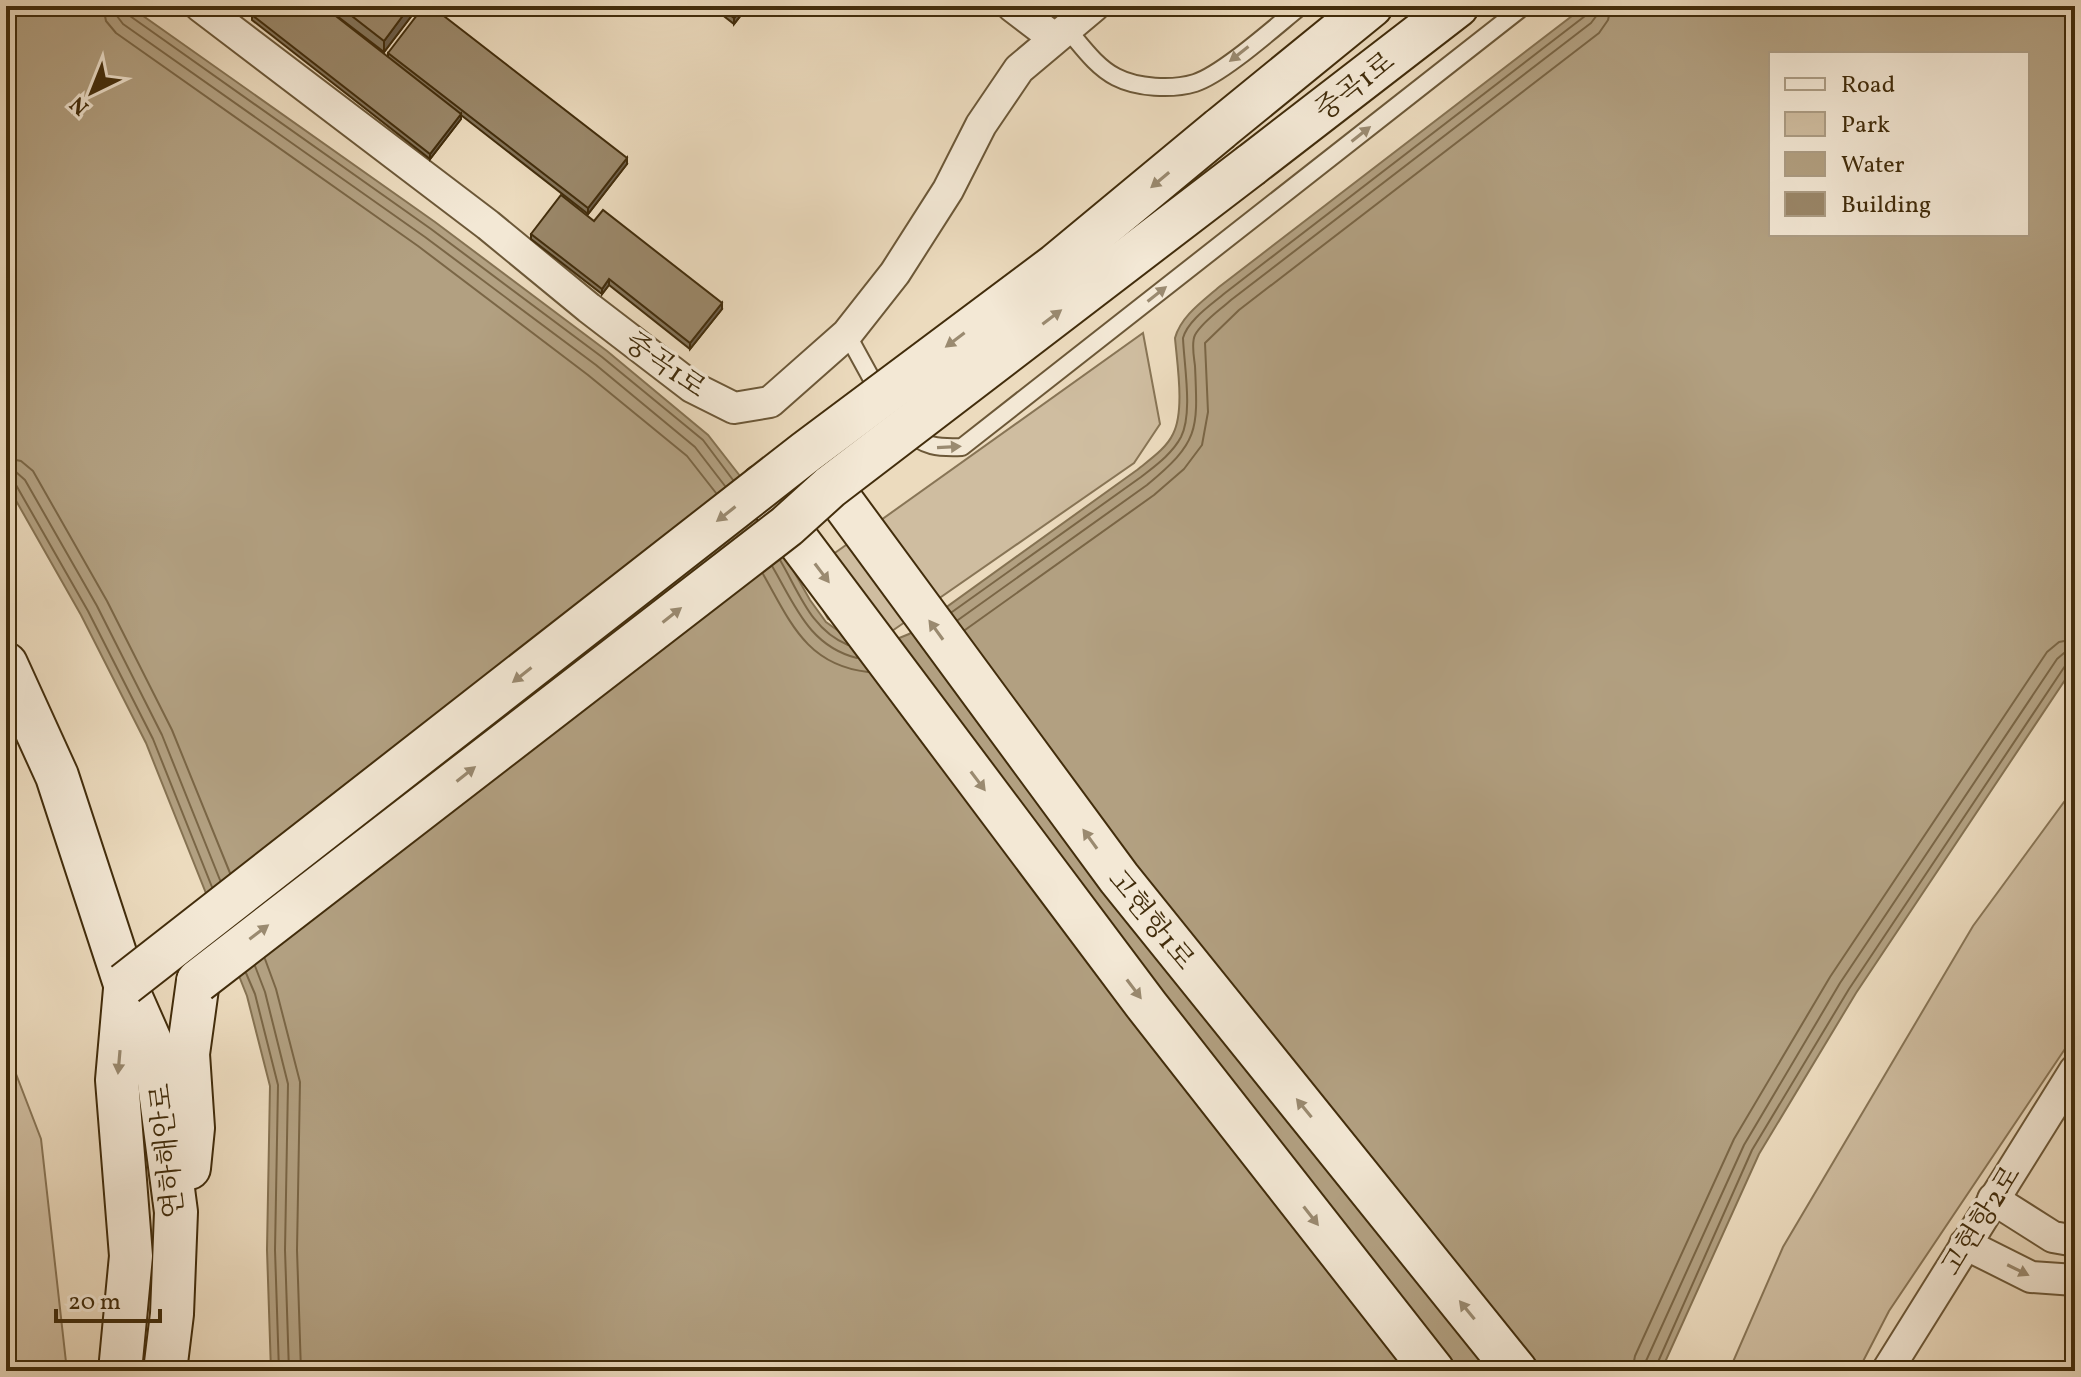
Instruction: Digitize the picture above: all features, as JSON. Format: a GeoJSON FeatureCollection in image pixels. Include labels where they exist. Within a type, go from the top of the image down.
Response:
{"type":"FeatureCollection","features":[{"type":"Feature","properties":{"kind":"street","name":"중곡1로"},"geometry":{"type":"LineString","coordinates":[[200,6],[488,225],[692,387],[734,408],[770,402],[847,334],[895,273],[948,190],[981,125],[1019,69],[1094,6]]}},
{"type":"Feature","properties":{"kind":"street"},"geometry":{"type":"LineString","coordinates":[[1012,6],[1061,33]]}},
{"type":"Feature","properties":{"kind":"street","name":"중곡1로"},"geometry":{"type":"LineString","coordinates":[[125,984],[806,452],[1056,265],[1371,6]]}},
{"type":"Feature","properties":{"kind":"street","name":"중곡1로"},"geometry":{"type":"LineString","coordinates":[[176,1212],[188,1177],[193,1128],[188,1054],[198,981],[787,526],[830,487],[1457,6]]}},
{"type":"Feature","properties":{"kind":"street","name":"고현항1로"},"geometry":{"type":"LineString","coordinates":[[806,452],[1119,878],[1516,1371]]}},
{"type":"Feature","properties":{"kind":"street","name":"고현항1로"},"geometry":{"type":"LineString","coordinates":[[762,486],[787,526],[1147,1006],[1433,1371]]}},
{"type":"Feature","properties":{"kind":"street","name":"연하해안로"},"geometry":{"type":"LineString","coordinates":[[6,664],[57,776],[125,984],[155,1052],[176,1212],[172,1314],[165,1371]]}},
{"type":"Feature","properties":{"kind":"street","name":"연하해안로"},"geometry":{"type":"LineString","coordinates":[[120,1371],[131,1256],[117,1080],[125,984]]}},
{"type":"Feature","properties":{"kind":"street","name":"고현항2로"},"geometry":{"type":"LineString","coordinates":[[1887,1371],[2075,1070]]}},
{"type":"Feature","properties":{"kind":"street"},"geometry":{"type":"LineString","coordinates":[[1993,1199],[2053,1237],[2070,1240],[2075,1237]]}},
{"type":"Feature","properties":{"kind":"street"},"geometry":{"type":"LineString","coordinates":[[1965,1244],[2031,1277],[2075,1280]]}},
{"type":"Feature","properties":{"kind":"lane"},"geometry":{"type":"LineString","coordinates":[[1061,33],[1114,77],[1143,86],[1196,83],[1226,65],[1301,6]]}},
{"type":"Feature","properties":{"kind":"lane"},"geometry":{"type":"LineString","coordinates":[[847,334],[892,412],[916,439],[936,448],[962,447],[1524,6]]}},
{"type":"Feature","properties":{"kind":"green space"},"geometry":{"type":"Polygon","coordinates":[[[1143,333],[1160,424],[1134,463],[882,638],[828,619],[804,575],[1143,333]]]}},
{"type":"Feature","properties":{"kind":"green space"},"geometry":{"type":"Polygon","coordinates":[[[2075,787],[2075,1034],[1889,1311],[1858,1371],[1729,1371],[1783,1247],[1973,926],[2075,787]]]}},
{"type":"Feature","properties":{"kind":"green space"},"geometry":{"type":"Polygon","coordinates":[[[6,1048],[41,1139],[67,1371],[6,1371],[6,1048]]]}},
{"type":"Feature","properties":{"kind":"water"},"geometry":{"type":"Polygon","coordinates":[[[6,6],[129,6],[435,222],[607,351],[708,435],[740,476],[810,600],[826,622],[847,637],[887,643],[909,634],[1157,454],[1170,439],[1177,424],[1179,387],[1175,338],[1193,310],[1585,6],[2075,6],[2075,665],[1856,993],[1759,1154],[1661,1371],[271,1371],[267,1250],[270,1086],[247,996],[146,743],[81,615],[6,483],[6,6]]]}},
{"type":"Feature","properties":{"kind":"building"},"geometry":{"type":"Polygon","coordinates":[[[259,6],[323,6],[461,114],[430,154],[252,15],[259,6]]]}},
{"type":"Feature","properties":{"kind":"building"},"geometry":{"type":"Polygon","coordinates":[[[339,6],[410,6],[384,41],[339,6]]]}},
{"type":"Feature","properties":{"kind":"building"},"geometry":{"type":"Polygon","coordinates":[[[424,6],[431,6],[627,158],[588,208],[388,53],[424,6]]]}},
{"type":"Feature","properties":{"kind":"building"},"geometry":{"type":"Polygon","coordinates":[[[719,6],[744,6],[734,18],[719,6]]]}},
{"type":"Feature","properties":{"kind":"building"},"geometry":{"type":"Polygon","coordinates":[[[561,195],[594,221],[603,210],[722,303],[690,343],[609,279],[602,289],[531,234],[561,195]]]}}]}
